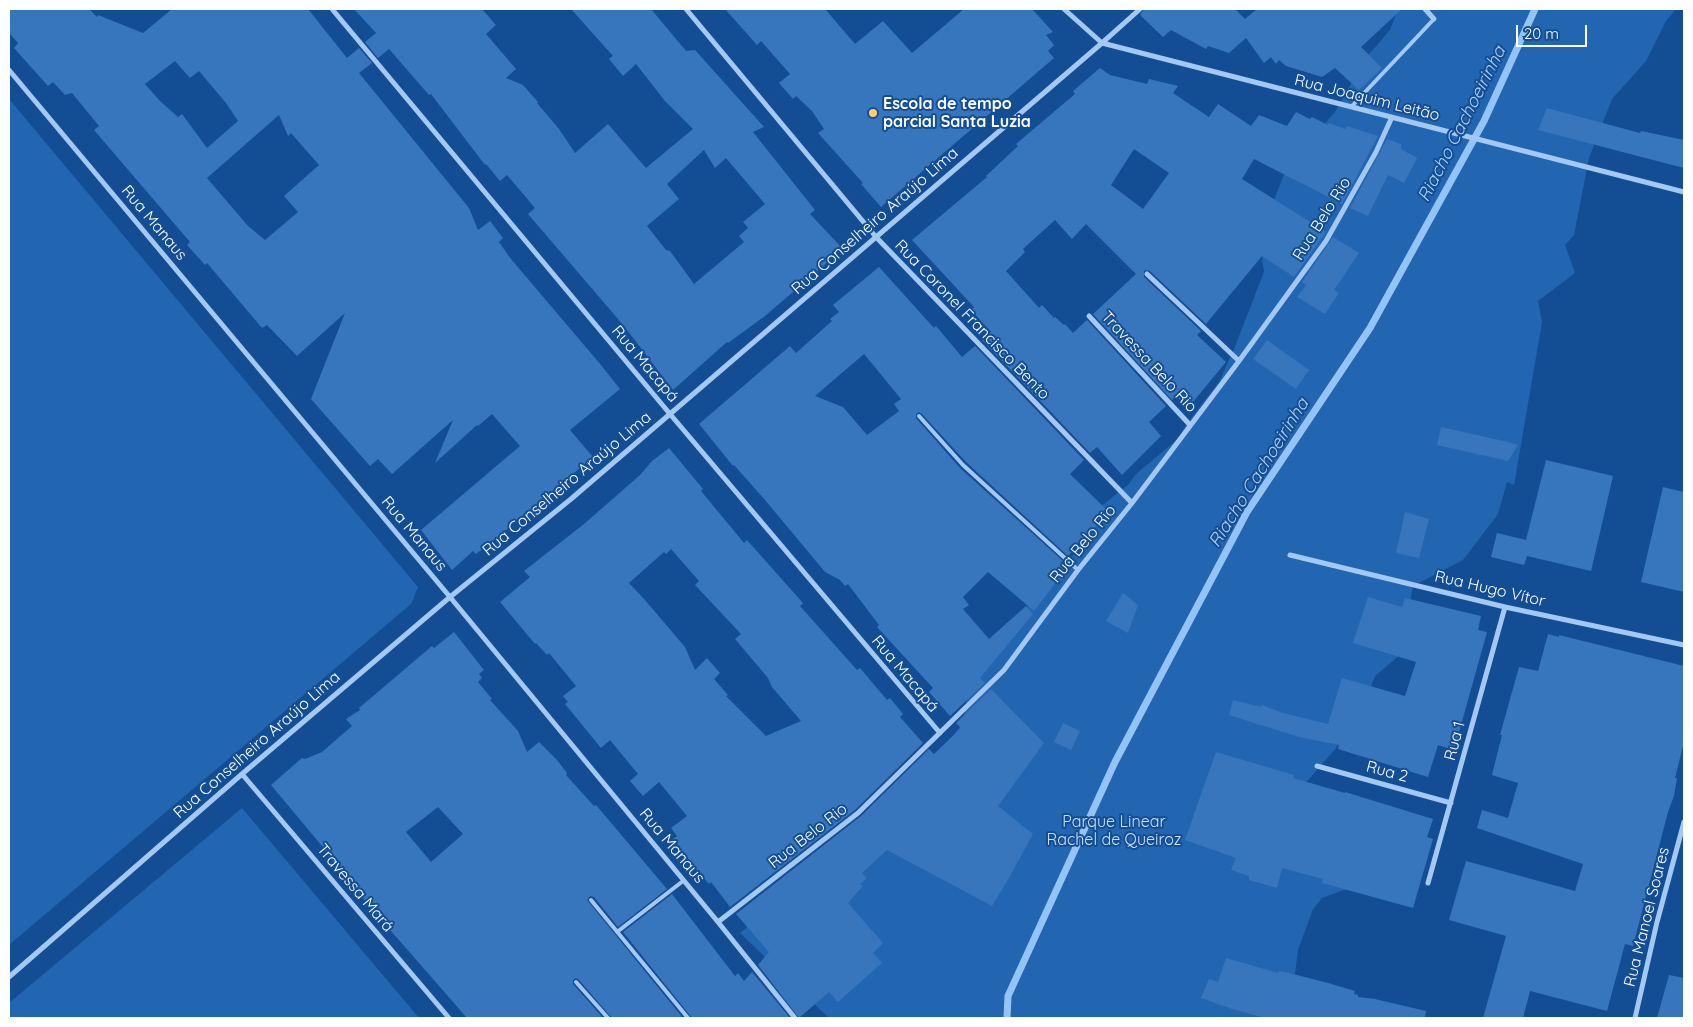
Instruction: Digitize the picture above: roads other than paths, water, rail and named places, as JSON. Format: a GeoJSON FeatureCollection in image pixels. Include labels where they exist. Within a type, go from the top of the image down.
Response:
{"type":"FeatureCollection","features":[{"type":"Feature","properties":{"kind":"street","name":"Rua Macapá"},"geometry":{"type":"LineString","coordinates":[[332,9],[670,414],[940,733]]}},
{"type":"Feature","properties":{"kind":"street","name":"Rua Coronel Francisco Bento"},"geometry":{"type":"LineString","coordinates":[[686,9],[876,237],[1132,503]]}},
{"type":"Feature","properties":{"kind":"street"},"geometry":{"type":"LineString","coordinates":[[1064,9],[1102,43]]}},
{"type":"Feature","properties":{"kind":"street","name":"Rua Conselheiro Araújo Lima"},"geometry":{"type":"LineString","coordinates":[[9,977],[242,774],[450,597],[571,499],[1140,9]]}},
{"type":"Feature","properties":{"kind":"street"},"geometry":{"type":"LineString","coordinates":[[1425,9],[1434,19]]}},
{"type":"Feature","properties":{"kind":"street","name":"Rua Joaquim Leitão"},"geometry":{"type":"LineString","coordinates":[[1102,43],[1684,192]]}},
{"type":"Feature","properties":{"kind":"street","name":"Rua Manaus"},"geometry":{"type":"LineString","coordinates":[[9,70],[450,597],[795,1018]]}},
{"type":"Feature","properties":{"kind":"street","name":"Rua Belo Rio"},"geometry":{"type":"LineString","coordinates":[[718,922],[858,813],[1004,670],[1078,570],[1132,503],[1239,361],[1326,241],[1376,152],[1392,117]]}},
{"type":"Feature","properties":{"kind":"street"},"geometry":{"type":"LineString","coordinates":[[1146,274],[1239,361]]}},
{"type":"Feature","properties":{"kind":"street","name":"Travessa Belo Rio"},"geometry":{"type":"LineString","coordinates":[[1089,316],[1190,425]]}},
{"type":"Feature","properties":{"kind":"street","name":"Rua Hugo Vítor"},"geometry":{"type":"LineString","coordinates":[[1290,555],[1505,607],[1684,645]]}},
{"type":"Feature","properties":{"kind":"street","name":"Rua 1"},"geometry":{"type":"LineString","coordinates":[[1428,883],[1505,607]]}},
{"type":"Feature","properties":{"kind":"street","name":"Rua 2"},"geometry":{"type":"LineString","coordinates":[[1317,766],[1451,803]]}},
{"type":"Feature","properties":{"kind":"street","name":"Travessa Mará"},"geometry":{"type":"LineString","coordinates":[[242,774],[449,1018]]}},
{"type":"Feature","properties":{"kind":"street","name":"Rua Manoel Soares"},"geometry":{"type":"LineString","coordinates":[[1635,1018],[1657,922],[1684,822]]}},
{"type":"Feature","properties":{"kind":"lane"},"geometry":{"type":"LineString","coordinates":[[1351,107],[1434,19]]}},
{"type":"Feature","properties":{"kind":"lane"},"geometry":{"type":"LineString","coordinates":[[918,416],[962,465],[1078,570]]}},
{"type":"Feature","properties":{"kind":"lane"},"geometry":{"type":"LineString","coordinates":[[617,932],[684,881]]}},
{"type":"Feature","properties":{"kind":"lane"},"geometry":{"type":"LineString","coordinates":[[590,900],[688,1018]]}},
{"type":"Feature","properties":{"kind":"lane"},"geometry":{"type":"LineString","coordinates":[[576,982],[608,1018]]}},
{"type":"Feature","properties":{"kind":"waterway","name":"Riacho Cachoeirinha"},"geometry":{"type":"LineString","coordinates":[[1007,1018],[1008,996],[1115,762],[1247,512],[1370,328],[1484,121],[1535,9]]}},
{"type":"Feature","properties":{"kind":"place","name":"Escola de tempo parcial Santa Luzia"},"geometry":{"type":"Point","coordinates":[873,113]}},
{"type":"Feature","properties":{"kind":"park label","name":"Parque Linear Rachel de Queiroz"},"geometry":{"type":"Point","coordinates":[1114,831]}}]}
